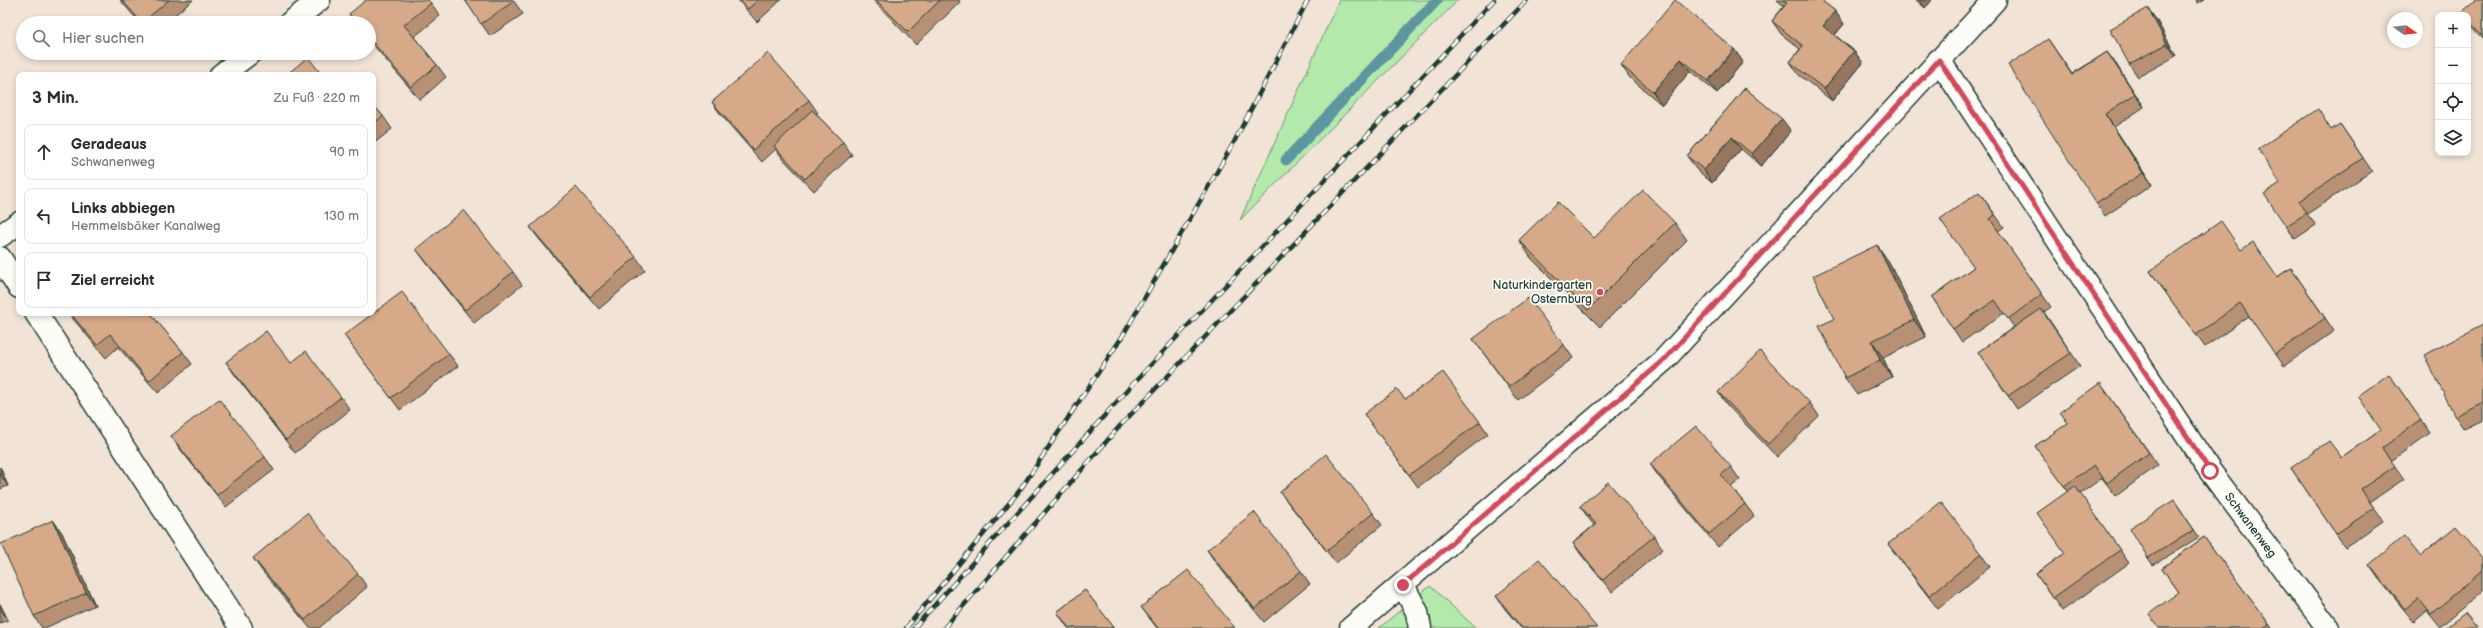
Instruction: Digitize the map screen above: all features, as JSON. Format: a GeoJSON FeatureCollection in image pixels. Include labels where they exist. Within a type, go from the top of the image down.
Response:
{"type":"FeatureCollection","features":[{"type":"Feature","properties":{"kind":"street"},"geometry":{"type":"LineString","coordinates":[[299,16],[320,0]]}},
{"type":"Feature","properties":{"kind":"street"},"geometry":{"type":"LineString","coordinates":[[1351,628],[1663,361],[1995,0]]}},
{"type":"Feature","properties":{"kind":"street"},"geometry":{"type":"LineString","coordinates":[[225,72],[241,60]]}},
{"type":"Feature","properties":{"kind":"street","name":"Schwanenweg"},"geometry":{"type":"LineString","coordinates":[[1939,60],[2210,471],[2328,628]]}},
{"type":"Feature","properties":{"kind":"street"},"geometry":{"type":"LineString","coordinates":[[0,236],[16,225]]}},
{"type":"Feature","properties":{"kind":"street"},"geometry":{"type":"LineString","coordinates":[[0,258],[16,282]]}},
{"type":"Feature","properties":{"kind":"street"},"geometry":{"type":"LineString","coordinates":[[38,316],[241,628]]}},
{"type":"Feature","properties":{"kind":"street"},"geometry":{"type":"LineString","coordinates":[[1403,585],[1417,612],[1420,628]]}},
{"type":"Feature","properties":{"kind":"green space"},"geometry":{"type":"Polygon","coordinates":[[[1339,0],[1458,0],[1240,220],[1339,0]]]}},
{"type":"Feature","properties":{"kind":"green space"},"geometry":{"type":"Polygon","coordinates":[[[1430,586],[1476,628],[1379,628],[1430,586]]]}},
{"type":"Feature","properties":{"kind":"building"},"geometry":{"type":"Polygon","coordinates":[[[122,0],[169,0],[150,16],[136,16],[122,0]]]}},
{"type":"Feature","properties":{"kind":"building"},"geometry":{"type":"Polygon","coordinates":[[[366,0],[428,0],[431,3],[404,25],[437,65],[411,87],[376,46],[376,16],[351,16],[349,14],[366,0]]]}},
{"type":"Feature","properties":{"kind":"building"},"geometry":{"type":"Polygon","coordinates":[[[465,0],[513,0],[514,1],[481,24],[465,0]]]}},
{"type":"Feature","properties":{"kind":"building"},"geometry":{"type":"Polygon","coordinates":[[[740,0],[758,0],[748,9],[740,0]]]}},
{"type":"Feature","properties":{"kind":"building"},"geometry":{"type":"Polygon","coordinates":[[[876,0],[940,0],[908,32],[876,0]]]}},
{"type":"Feature","properties":{"kind":"building"},"geometry":{"type":"Polygon","coordinates":[[[1675,0],[1734,49],[1708,81],[1681,59],[1653,92],[1621,65],[1675,0]]]}},
{"type":"Feature","properties":{"kind":"building"},"geometry":{"type":"Polygon","coordinates":[[[1783,0],[1821,0],[1835,11],[1823,26],[1854,51],[1824,89],[1790,62],[1803,46],[1772,21],[1787,3],[1783,0]]]}},
{"type":"Feature","properties":{"kind":"building"},"geometry":{"type":"Polygon","coordinates":[[[2476,0],[2483,0],[2482,34],[2471,22],[2471,12],[2462,12],[2476,0]]]}},
{"type":"Feature","properties":{"kind":"building"},"geometry":{"type":"Polygon","coordinates":[[[2148,8],[2167,44],[2129,64],[2110,29],[2148,8]]]}},
{"type":"Feature","properties":{"kind":"building"},"geometry":{"type":"Polygon","coordinates":[[[2048,39],[2072,75],[2107,52],[2135,94],[2105,114],[2143,173],[2096,203],[2008,65],[2048,39]]]}},
{"type":"Feature","properties":{"kind":"building"},"geometry":{"type":"Polygon","coordinates":[[[768,53],[809,100],[753,150],[712,102],[768,53]]]}},
{"type":"Feature","properties":{"kind":"building"},"geometry":{"type":"Polygon","coordinates":[[[304,60],[310,60],[320,72],[290,72],[304,60]]]}},
{"type":"Feature","properties":{"kind":"building"},"geometry":{"type":"Polygon","coordinates":[[[1745,88],[1782,119],[1752,154],[1732,137],[1704,170],[1687,156],[1745,88]]]}},
{"type":"Feature","properties":{"kind":"building"},"geometry":{"type":"Polygon","coordinates":[[[376,108],[383,116],[376,122],[376,108]]]}},
{"type":"Feature","properties":{"kind":"building"},"geometry":{"type":"Polygon","coordinates":[[[2318,109],[2331,130],[2340,124],[2363,158],[2299,201],[2307,213],[2286,226],[2264,194],[2280,183],[2258,149],[2318,109]]]}},
{"type":"Feature","properties":{"kind":"building"},"geometry":{"type":"Polygon","coordinates":[[[812,110],[843,142],[805,179],[774,146],[812,110]]]}},
{"type":"Feature","properties":{"kind":"building"},"geometry":{"type":"Polygon","coordinates":[[[576,187],[636,257],[590,297],[530,227],[576,187]]]}},
{"type":"Feature","properties":{"kind":"building","name":"Naturkindergarten Osternburg"},"geometry":{"type":"Polygon","coordinates":[[[1643,190],[1675,223],[1588,310],[1519,240],[1558,202],[1594,238],[1643,190]]]}},
{"type":"Feature","properties":{"kind":"building"},"geometry":{"type":"Polygon","coordinates":[[[1979,192],[1995,215],[1990,219],[2042,294],[2008,319],[1995,300],[1953,329],[1932,297],[1974,267],[1940,219],[1979,192]]]}},
{"type":"Feature","properties":{"kind":"building"},"geometry":{"type":"Polygon","coordinates":[[[464,210],[513,272],[465,310],[416,249],[464,210]]]}},
{"type":"Feature","properties":{"kind":"building"},"geometry":{"type":"Polygon","coordinates":[[[2221,221],[2241,250],[2253,242],[2277,277],[2291,268],[2325,318],[2275,354],[2240,303],[2196,335],[2150,271],[2221,221]]]}},
{"type":"Feature","properties":{"kind":"building"},"geometry":{"type":"Polygon","coordinates":[[[1877,245],[1914,320],[1872,341],[1880,360],[1845,378],[1819,326],[1834,319],[1813,276],[1877,245]]]}},
{"type":"Feature","properties":{"kind":"building"},"geometry":{"type":"Polygon","coordinates":[[[402,292],[449,354],[391,398],[344,335],[370,316],[376,316],[376,311],[402,292]]]}},
{"type":"Feature","properties":{"kind":"building"},"geometry":{"type":"Polygon","coordinates":[[[1528,298],[1564,345],[1509,387],[1473,339],[1528,298]]]}},
{"type":"Feature","properties":{"kind":"building"},"geometry":{"type":"Polygon","coordinates":[[[2041,309],[2071,353],[2008,396],[1978,352],[2041,309]]]}},
{"type":"Feature","properties":{"kind":"building"},"geometry":{"type":"Polygon","coordinates":[[[73,316],[153,316],[183,352],[149,381],[110,334],[97,345],[73,316]]]}},
{"type":"Feature","properties":{"kind":"building"},"geometry":{"type":"Polygon","coordinates":[[[2483,325],[2483,402],[2455,416],[2424,355],[2483,325]]]}},
{"type":"Feature","properties":{"kind":"building"},"geometry":{"type":"Polygon","coordinates":[[[266,331],[291,363],[306,351],[341,397],[286,440],[226,362],[266,331]]]}},
{"type":"Feature","properties":{"kind":"building"},"geometry":{"type":"Polygon","coordinates":[[[1760,351],[1810,403],[1768,444],[1718,392],[1760,351]]]}},
{"type":"Feature","properties":{"kind":"building"},"geometry":{"type":"Polygon","coordinates":[[[1443,372],[1480,422],[1409,475],[1364,414],[1397,389],[1405,399],[1443,372]]]}},
{"type":"Feature","properties":{"kind":"building"},"geometry":{"type":"Polygon","coordinates":[[[2389,374],[2421,420],[2382,448],[2395,466],[2361,489],[2374,508],[2336,534],[2291,468],[2329,441],[2342,458],[2381,430],[2358,396],[2389,374]]]}},
{"type":"Feature","properties":{"kind":"building"},"geometry":{"type":"Polygon","coordinates":[[[2100,383],[2149,453],[2107,483],[2094,465],[2064,486],[2035,446],[2068,423],[2060,412],[2100,383]]]}},
{"type":"Feature","properties":{"kind":"building"},"geometry":{"type":"Polygon","coordinates":[[[219,399],[265,457],[217,495],[171,436],[219,399]]]}},
{"type":"Feature","properties":{"kind":"building"},"geometry":{"type":"Polygon","coordinates":[[[1696,426],[1731,467],[1721,475],[1745,504],[1709,534],[1650,464],[1696,426]]]}},
{"type":"Feature","properties":{"kind":"building"},"geometry":{"type":"Polygon","coordinates":[[[1326,454],[1373,513],[1327,551],[1280,492],[1326,454]]]}},
{"type":"Feature","properties":{"kind":"building"},"geometry":{"type":"Polygon","coordinates":[[[1608,482],[1654,536],[1603,580],[1573,543],[1596,524],[1580,506],[1608,482]]]}},
{"type":"Feature","properties":{"kind":"building"},"geometry":{"type":"Polygon","coordinates":[[[2075,486],[2120,550],[2053,598],[2036,574],[2065,553],[2037,513],[2075,486]]]}},
{"type":"Feature","properties":{"kind":"building"},"geometry":{"type":"Polygon","coordinates":[[[2174,500],[2194,530],[2148,558],[2130,528],[2174,500]]]}},
{"type":"Feature","properties":{"kind":"building"},"geometry":{"type":"Polygon","coordinates":[[[1941,502],[1981,554],[1929,596],[1888,544],[1941,502]]]}},
{"type":"Feature","properties":{"kind":"building"},"geometry":{"type":"Polygon","coordinates":[[[1254,512],[1301,571],[1255,609],[1207,550],[1254,512]]]}},
{"type":"Feature","properties":{"kind":"building"},"geometry":{"type":"Polygon","coordinates":[[[307,513],[358,574],[305,620],[253,558],[307,513]]]}},
{"type":"Feature","properties":{"kind":"building"},"geometry":{"type":"Polygon","coordinates":[[[53,520],[86,593],[34,616],[1,544],[53,520]]]}},
{"type":"Feature","properties":{"kind":"building"},"geometry":{"type":"Polygon","coordinates":[[[2456,526],[2483,559],[2483,570],[2431,614],[2418,598],[2405,609],[2369,565],[2404,536],[2420,556],[2456,526]]]}},
{"type":"Feature","properties":{"kind":"building"},"geometry":{"type":"Polygon","coordinates":[[[2204,537],[2269,624],[2263,628],[2159,628],[2149,614],[2179,592],[2162,568],[2204,537]]]}},
{"type":"Feature","properties":{"kind":"building"},"geometry":{"type":"Polygon","coordinates":[[[1539,559],[1597,628],[1522,628],[1496,596],[1539,559]]]}},
{"type":"Feature","properties":{"kind":"building"},"geometry":{"type":"Polygon","coordinates":[[[1188,570],[1235,628],[1158,628],[1141,607],[1188,570]]]}},
{"type":"Feature","properties":{"kind":"building"},"geometry":{"type":"Polygon","coordinates":[[[1085,590],[1113,626],[1111,628],[1069,628],[1057,612],[1085,590]]]}},
{"type":"Feature","properties":{"kind":"building"},"geometry":{"type":"Polygon","coordinates":[[[2465,613],[2477,628],[2445,628],[2465,613]]]}},
{"type":"Feature","properties":{"kind":"waterway"},"geometry":{"type":"LineString","coordinates":[[1286,160],[1437,0]]}},
{"type":"Feature","properties":{"kind":"railway"},"geometry":{"type":"LineString","coordinates":[[906,628],[1020,490],[1122,337],[1234,142],[1308,0]]}},
{"type":"Feature","properties":{"kind":"railway"},"geometry":{"type":"LineString","coordinates":[[914,628],[1131,386],[1494,0]]}},
{"type":"Feature","properties":{"kind":"railway"},"geometry":{"type":"LineString","coordinates":[[944,628],[1119,427],[1527,0]]}},
{"type":"Feature","properties":{"kind":"place","name":"Naturkindergarten Osternburg"},"geometry":{"type":"Point","coordinates":[1600,292]}},
{"type":"Feature","properties":{"kind":"route"},"geometry":{"type":"LineString","coordinates":[[1403,585],[1663,361],[1852,157],[1939,60],[2210,471]]}}]}
